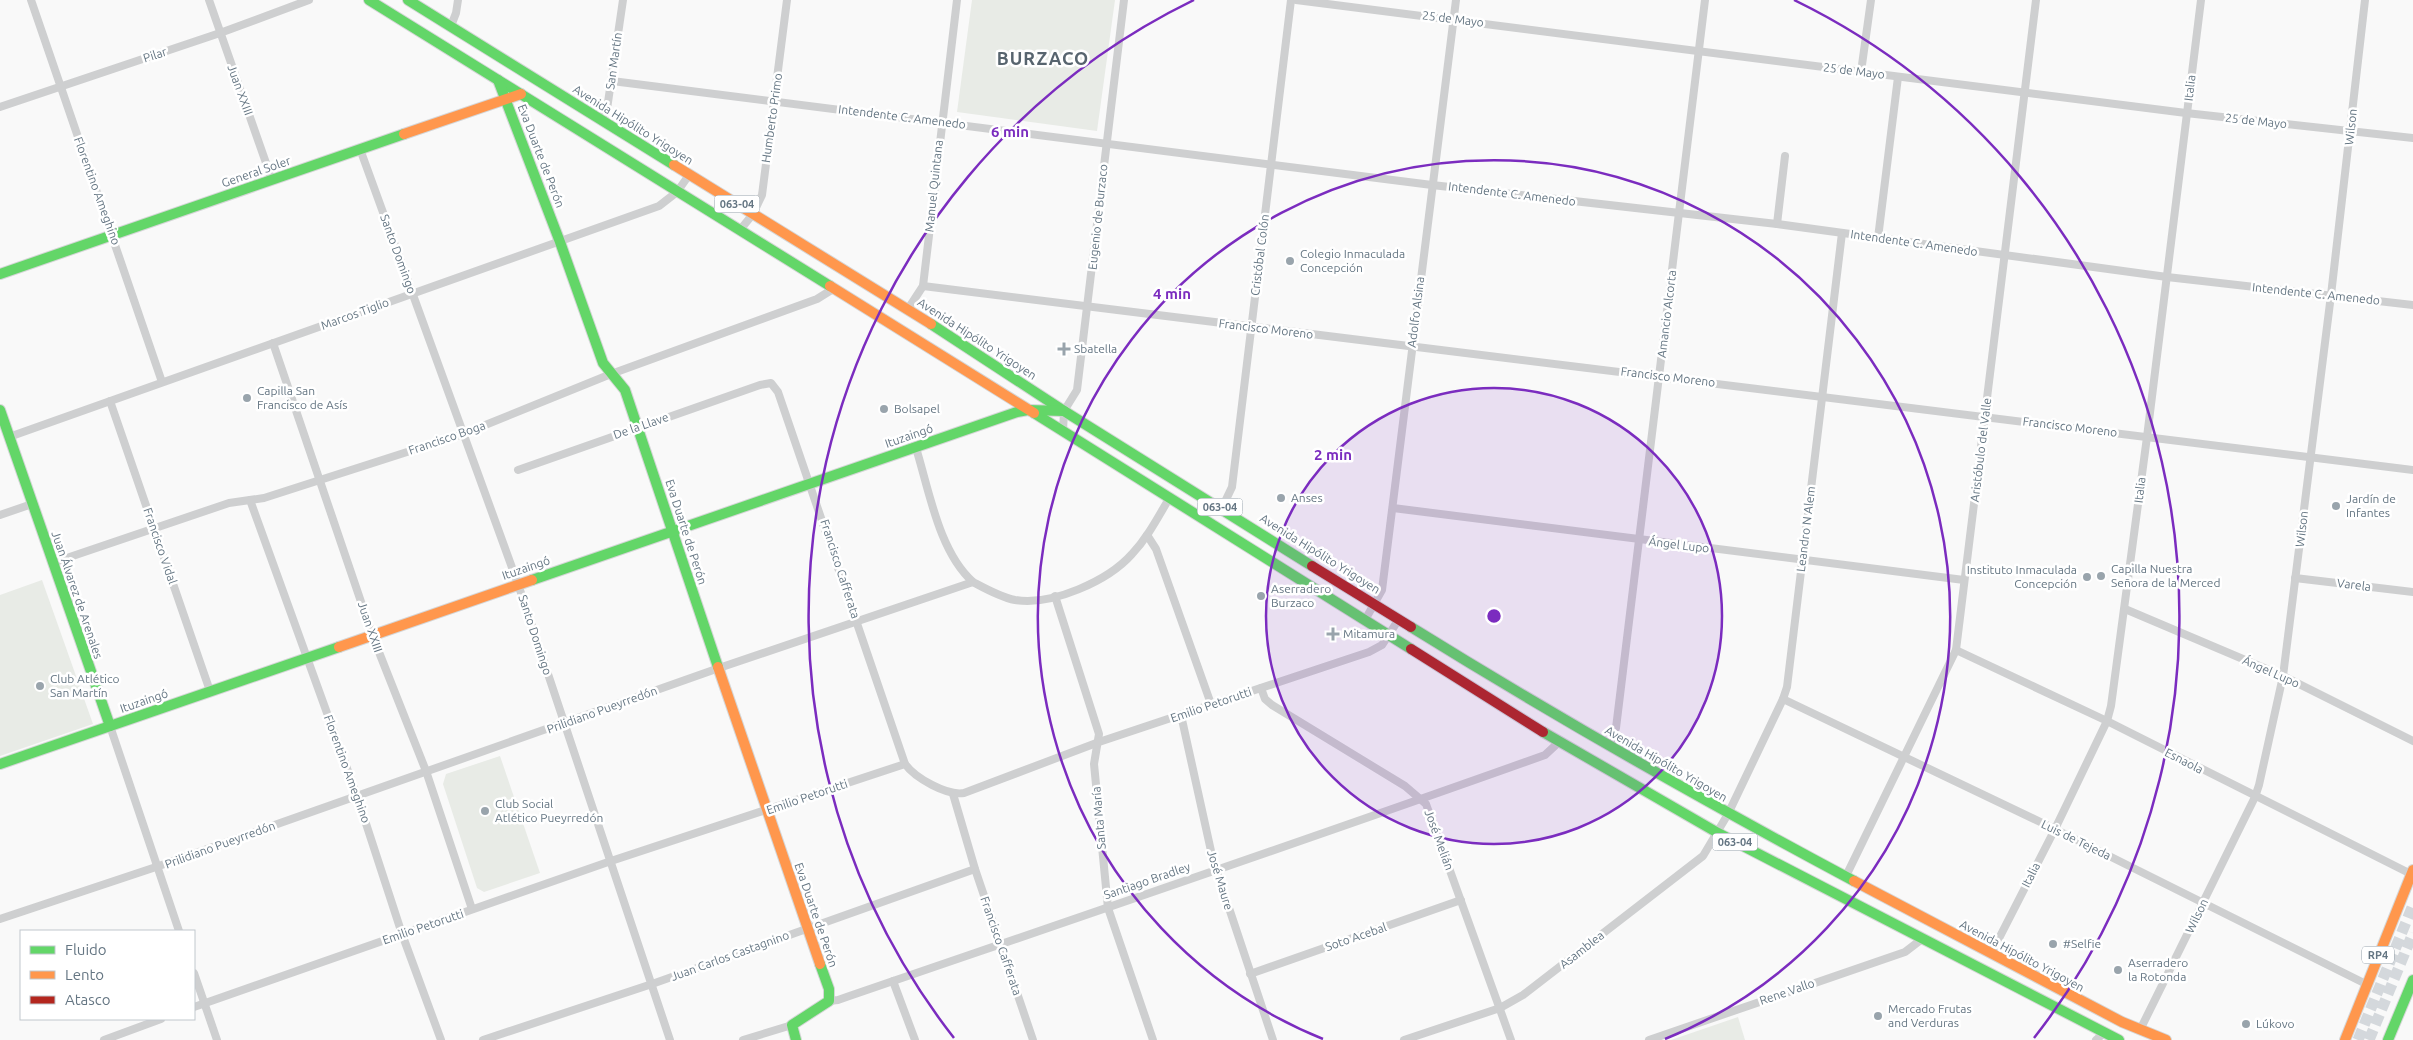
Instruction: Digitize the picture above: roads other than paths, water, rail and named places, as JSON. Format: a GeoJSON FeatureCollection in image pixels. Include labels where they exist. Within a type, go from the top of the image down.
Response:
{"type":"FeatureCollection","features":[{"type":"Feature","properties":{"kind":"main road","name":"063-04"},"geometry":{"type":"LineString","coordinates":[[369,0],[740,230],[833,290],[1170,497],[1559,742],[1718,833],[1922,939],[2100,1036],[2118,1040]]}},
{"type":"Feature","properties":{"kind":"main road","name":"Avenida Hipólito Yrigoyen"},"geometry":{"type":"LineString","coordinates":[[408,0],[908,309],[1064,411],[1399,619],[1609,746],[1728,814],[1991,954],[2140,1030],[2166,1040]]}},
{"type":"Feature","properties":{"kind":"main road","name":"Eva Duarte de Perón"},"geometry":{"type":"LineString","coordinates":[[498,80],[560,242],[603,363],[623,385],[638,426],[766,811],[829,989],[829,1002]]}},
{"type":"Feature","properties":{"kind":"main road","name":"General Soler"},"geometry":{"type":"LineString","coordinates":[[0,274],[521,94]]}},
{"type":"Feature","properties":{"kind":"main road","name":"Juan Álvarez de Arenales"},"geometry":{"type":"LineString","coordinates":[[0,410],[110,726]]}},
{"type":"Feature","properties":{"kind":"main road","name":"Ituzaingó"},"geometry":{"type":"LineString","coordinates":[[0,764],[306,658],[373,637],[518,584],[1028,410],[1064,411]]}},
{"type":"Feature","properties":{"kind":"main road","name":"RP4"},"geometry":{"type":"LineString","coordinates":[[2345,1040],[2412,872]]}},
{"type":"Feature","properties":{"kind":"main road"},"geometry":{"type":"LineString","coordinates":[[2388,1040],[2413,981]]}},
{"type":"Feature","properties":{"kind":"main road","name":"Santiago Bradley"},"geometry":{"type":"LineString","coordinates":[[792,1025],[829,1002]]}},
{"type":"Feature","properties":{"kind":"main road"},"geometry":{"type":"LineString","coordinates":[[792,1025],[796,1040]]}},
{"type":"Feature","properties":{"kind":"street","name":"Florentino Ameghino"},"geometry":{"type":"LineString","coordinates":[[31,0],[162,382]]}},
{"type":"Feature","properties":{"kind":"street","name":"Juan XXIII"},"geometry":{"type":"LineString","coordinates":[[209,0],[272,180]]}},
{"type":"Feature","properties":{"kind":"street","name":"Pilar"},"geometry":{"type":"LineString","coordinates":[[0,107],[220,33],[309,0]]}},
{"type":"Feature","properties":{"kind":"street"},"geometry":{"type":"LineString","coordinates":[[451,26],[458,0]]}},
{"type":"Feature","properties":{"kind":"street","name":"San Martín"},"geometry":{"type":"LineString","coordinates":[[600,120],[607,109],[622,0]]}},
{"type":"Feature","properties":{"kind":"street","name":"Humberto Primo"},"geometry":{"type":"LineString","coordinates":[[740,230],[753,214],[762,195],[787,0]]}},
{"type":"Feature","properties":{"kind":"street","name":"Manuel Quintana"},"geometry":{"type":"LineString","coordinates":[[908,309],[923,286],[957,0]]}},
{"type":"Feature","properties":{"kind":"street","name":"Eugenio de Burzaco"},"geometry":{"type":"LineString","coordinates":[[1064,411],[1078,390],[1124,0]]}},
{"type":"Feature","properties":{"kind":"street","name":"Cristóbal Colón"},"geometry":{"type":"LineString","coordinates":[[1222,508],[1232,487],[1291,0]]}},
{"type":"Feature","properties":{"kind":"street","name":"25 de Mayo"},"geometry":{"type":"LineString","coordinates":[[1296,0],[2186,113],[2413,138]]}},
{"type":"Feature","properties":{"kind":"street","name":"Adolfo Alsina"},"geometry":{"type":"LineString","coordinates":[[1366,620],[1382,590],[1456,0]]}},
{"type":"Feature","properties":{"kind":"street","name":"Amancio Alcorta"},"geometry":{"type":"LineString","coordinates":[[1609,746],[1616,728],[1705,0]]}},
{"type":"Feature","properties":{"kind":"street"},"geometry":{"type":"LineString","coordinates":[[1861,72],[1871,0]]}},
{"type":"Feature","properties":{"kind":"street","name":"Aristóbulo del Valle"},"geometry":{"type":"LineString","coordinates":[[1846,876],[1956,650],[2036,0]]}},
{"type":"Feature","properties":{"kind":"street","name":"Italia"},"geometry":{"type":"LineString","coordinates":[[1991,954],[2055,829],[2107,721],[2111,706],[2147,437],[2201,0]]}},
{"type":"Feature","properties":{"kind":"street","name":"Wilson"},"geometry":{"type":"LineString","coordinates":[[2140,1030],[2255,797],[2283,676],[2351,130],[2364,0]]}},
{"type":"Feature","properties":{"kind":"street"},"geometry":{"type":"LineString","coordinates":[[1878,238],[1898,77]]}},
{"type":"Feature","properties":{"kind":"street","name":"Intendente C. Amenedo"},"geometry":{"type":"LineString","coordinates":[[612,81],[942,121],[1432,185],[1777,224],[2167,277],[2413,305]]}},
{"type":"Feature","properties":{"kind":"street","name":"Santo Domingo"},"geometry":{"type":"LineString","coordinates":[[360,149],[518,584],[670,1040]]}},
{"type":"Feature","properties":{"kind":"street"},"geometry":{"type":"LineString","coordinates":[[1777,224],[1785,156]]}},
{"type":"Feature","properties":{"kind":"street","name":"Marcos Tiglio"},"geometry":{"type":"LineString","coordinates":[[10,437],[659,206],[677,192],[689,175]]}},
{"type":"Feature","properties":{"kind":"street","name":"Leandro N Alem"},"geometry":{"type":"LineString","coordinates":[[1728,814],[1784,699],[1787,687],[1842,233]]}},
{"type":"Feature","properties":{"kind":"street","name":"Francisco Moreno"},"geometry":{"type":"LineString","coordinates":[[923,286],[1088,308],[1659,376],[2413,470]]}},
{"type":"Feature","properties":{"kind":"street","name":"Francisco Boga"},"geometry":{"type":"LineString","coordinates":[[52,563],[229,503],[264,498],[463,434],[611,374],[817,299],[833,290]]}},
{"type":"Feature","properties":{"kind":"street","name":"Juan XXIII"},"geometry":{"type":"LineString","coordinates":[[273,343],[373,637],[426,771],[472,909]]}},
{"type":"Feature","properties":{"kind":"street","name":"De la Llave"},"geometry":{"type":"LineString","coordinates":[[518,470],[638,426],[765,383]]}},
{"type":"Feature","properties":{"kind":"street","name":"Francisco Cafferata"},"geometry":{"type":"LineString","coordinates":[[765,383],[771,383],[778,392],[906,764]]}},
{"type":"Feature","properties":{"kind":"street","name":"Francisco Vidal"},"geometry":{"type":"LineString","coordinates":[[110,401],[210,691]]}},
{"type":"Feature","properties":{"kind":"street"},"geometry":{"type":"LineString","coordinates":[[1063,431],[1064,411]]}},
{"type":"Feature","properties":{"kind":"street"},"geometry":{"type":"LineString","coordinates":[[916,448],[948,548],[963,573],[973,582],[1015,600],[1037,600],[1077,590],[1108,574],[1127,560],[1148,535],[1170,497]]}},
{"type":"Feature","properties":{"kind":"street","name":"Florentino Ameghino"},"geometry":{"type":"LineString","coordinates":[[250,500],[357,796],[402,934],[441,1040]]}},
{"type":"Feature","properties":{"kind":"street"},"geometry":{"type":"LineString","coordinates":[[0,515],[32,504]]}},
{"type":"Feature","properties":{"kind":"street","name":"Ángel Lupo"},"geometry":{"type":"LineString","coordinates":[[1393,508],[1964,580]]}},
{"type":"Feature","properties":{"kind":"street"},"geometry":{"type":"LineString","coordinates":[[1148,535],[1156,549],[1211,704]]}},
{"type":"Feature","properties":{"kind":"street","name":"Varela"},"geometry":{"type":"LineString","coordinates":[[2295,578],[2413,592]]}},
{"type":"Feature","properties":{"kind":"street","name":"Prilidiano Pueyrredón"},"geometry":{"type":"LineString","coordinates":[[0,919],[156,867],[426,771],[565,724],[718,668],[973,582]]}},
{"type":"Feature","properties":{"kind":"street","name":"Santa María"},"geometry":{"type":"LineString","coordinates":[[1055,596],[1098,727],[1099,742],[1094,764],[1108,908],[1153,1040]]}},
{"type":"Feature","properties":{"kind":"street","name":"Ángel Lupo"},"geometry":{"type":"LineString","coordinates":[[2125,609],[2283,676],[2413,741]]}},
{"type":"Feature","properties":{"kind":"street","name":"Emilio Petorutti"},"geometry":{"type":"LineString","coordinates":[[953,794],[964,793],[1099,742],[1369,652],[1382,645],[1399,619]]}},
{"type":"Feature","properties":{"kind":"street","name":"Esnaola"},"geometry":{"type":"LineString","coordinates":[[1956,650],[2107,721],[2255,797],[2412,872]]}},
{"type":"Feature","properties":{"kind":"street","name":"José Melián"},"geometry":{"type":"LineString","coordinates":[[1261,688],[1265,699],[1272,704],[1405,786],[1422,799],[1429,810],[1511,1040]]}},
{"type":"Feature","properties":{"kind":"street","name":"Luis de Tejeda"},"geometry":{"type":"LineString","coordinates":[[1784,699],[2055,829],[2366,984]]}},
{"type":"Feature","properties":{"kind":"street","name":"José Maure"},"geometry":{"type":"LineString","coordinates":[[1181,715],[1216,870],[1273,1040]]}},
{"type":"Feature","properties":{"kind":"street","name":"Juan Álvarez de Arenales"},"geometry":{"type":"LineString","coordinates":[[110,726],[179,930]]}},
{"type":"Feature","properties":{"kind":"street","name":"Santiago Bradley"},"geometry":{"type":"LineString","coordinates":[[829,1002],[1422,799],[1545,755],[1559,742]]}},
{"type":"Feature","properties":{"kind":"street"},"geometry":{"type":"LineString","coordinates":[[906,764],[910,770],[953,794]]}},
{"type":"Feature","properties":{"kind":"street","name":"Emilio Petorutti"},"geometry":{"type":"LineString","coordinates":[[195,1007],[472,909],[906,764]]}},
{"type":"Feature","properties":{"kind":"street","name":"Francisco Cafferata"},"geometry":{"type":"LineString","coordinates":[[953,794],[975,869],[1033,1040]]}},
{"type":"Feature","properties":{"kind":"street","name":"Asamblea"},"geometry":{"type":"LineString","coordinates":[[1404,1040],[1500,1008],[1523,995],[1703,856],[1728,814]]}},
{"type":"Feature","properties":{"kind":"street","name":"Juan Carlos Castagnino"},"geometry":{"type":"LineString","coordinates":[[483,1040],[652,984],[975,869]]}},
{"type":"Feature","properties":{"kind":"street","name":"Soto Acebal"},"geometry":{"type":"LineString","coordinates":[[1250,974],[1462,900]]}},
{"type":"Feature","properties":{"kind":"street","name":"Rene Vallo"},"geometry":{"type":"LineString","coordinates":[[1649,1040],[1905,952],[1922,939]]}},
{"type":"Feature","properties":{"kind":"street"},"geometry":{"type":"LineString","coordinates":[[195,976],[217,1040]]}},
{"type":"Feature","properties":{"kind":"street"},"geometry":{"type":"LineString","coordinates":[[893,981],[914,1040]]}},
{"type":"Feature","properties":{"kind":"street"},"geometry":{"type":"LineString","coordinates":[[104,1040],[158,1020]]}},
{"type":"Feature","properties":{"kind":"street","name":"Santiago Bradley"},"geometry":{"type":"LineString","coordinates":[[743,1040],[792,1025]]}},
{"type":"Feature","properties":{"kind":"tunnel"},"geometry":{"type":"LineString","coordinates":[[2358,1040],[2413,905]]}},
{"type":"Feature","properties":{"kind":"tunnel"},"geometry":{"type":"LineString","coordinates":[[2369,1040],[2413,933]]}},
{"type":"Feature","properties":{"kind":"place","name":"Colegio Inmaculada Concepción"},"geometry":{"type":"Point","coordinates":[1290,261]}},
{"type":"Feature","properties":{"kind":"place","name":"Sbatella"},"geometry":{"type":"Point","coordinates":[1064,349]}},
{"type":"Feature","properties":{"kind":"place","name":"Capilla San Francisco de Asís"},"geometry":{"type":"Point","coordinates":[247,398]}},
{"type":"Feature","properties":{"kind":"place","name":"Bolsapel"},"geometry":{"type":"Point","coordinates":[884,409]}},
{"type":"Feature","properties":{"kind":"place","name":"Anses"},"geometry":{"type":"Point","coordinates":[1281,498]}},
{"type":"Feature","properties":{"kind":"place","name":"Jardín de Infantes"},"geometry":{"type":"Point","coordinates":[2336,506]}},
{"type":"Feature","properties":{"kind":"place","name":"Capilla Nuestra Señora de la Merced"},"geometry":{"type":"Point","coordinates":[2101,576]}},
{"type":"Feature","properties":{"kind":"place","name":"Instituto Inmaculada Concepción"},"geometry":{"type":"Point","coordinates":[2087,577]}},
{"type":"Feature","properties":{"kind":"place","name":"Aserradero Burzaco"},"geometry":{"type":"Point","coordinates":[1261,596]}},
{"type":"Feature","properties":{"kind":"place","name":"Mitamura"},"geometry":{"type":"Point","coordinates":[1333,634]}},
{"type":"Feature","properties":{"kind":"place","name":"Club Atlético San Martín"},"geometry":{"type":"Point","coordinates":[40,686]}},
{"type":"Feature","properties":{"kind":"place","name":"Club Social Atlético Pueyrredón"},"geometry":{"type":"Point","coordinates":[485,811]}},
{"type":"Feature","properties":{"kind":"place","name":"#Selfie"},"geometry":{"type":"Point","coordinates":[2053,944]}},
{"type":"Feature","properties":{"kind":"place","name":"Aserradero la Rotonda"},"geometry":{"type":"Point","coordinates":[2118,970]}},
{"type":"Feature","properties":{"kind":"place","name":"Mercado Frutas and Verduras"},"geometry":{"type":"Point","coordinates":[1878,1016]}},
{"type":"Feature","properties":{"kind":"place","name":"Lúkovo"},"geometry":{"type":"Point","coordinates":[2246,1024]}},
{"type":"Feature","properties":{"kind":"district","name":"BURZACO"},"geometry":{"type":"Point","coordinates":[1043,59]}}]}
